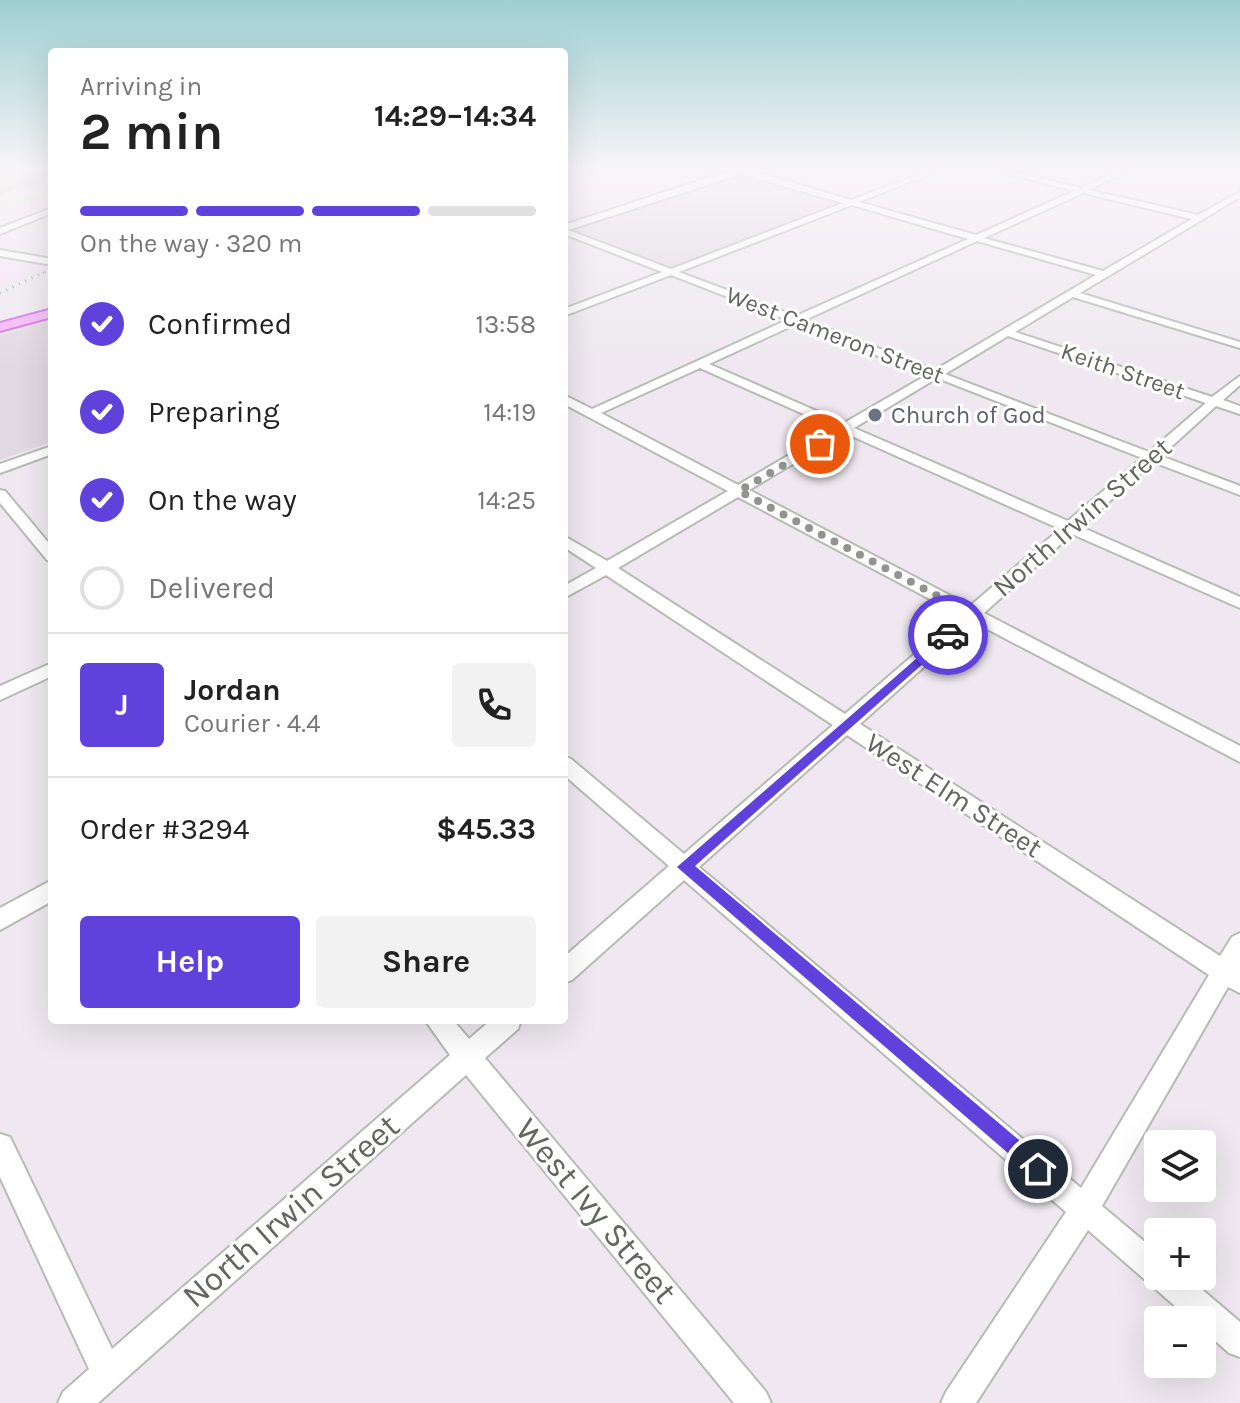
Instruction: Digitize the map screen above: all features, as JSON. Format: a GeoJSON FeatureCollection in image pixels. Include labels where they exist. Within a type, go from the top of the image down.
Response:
{"type":"FeatureCollection","features":[{"type":"Feature","properties":{"kind":"main road"},"geometry":{"type":"LineString","coordinates":[[0,327],[48,314]]}},
{"type":"Feature","properties":{"kind":"street","name":"West Cameron Street"},"geometry":{"type":"LineString","coordinates":[[578,235],[1240,491]]}},
{"type":"Feature","properties":{"kind":"street"},"geometry":{"type":"LineString","coordinates":[[568,311],[764,235]]}},
{"type":"Feature","properties":{"kind":"street"},"geometry":{"type":"LineString","coordinates":[[968,235],[1103,274]]}},
{"type":"Feature","properties":{"kind":"street"},"geometry":{"type":"LineString","coordinates":[[592,413],[983,235]]}},
{"type":"Feature","properties":{"kind":"street"},"geometry":{"type":"LineString","coordinates":[[568,591],[1170,235]]}},
{"type":"Feature","properties":{"kind":"street"},"geometry":{"type":"LineString","coordinates":[[0,253],[48,261]]}},
{"type":"Feature","properties":{"kind":"street"},"geometry":{"type":"LineString","coordinates":[[1070,293],[1240,345]]}},
{"type":"Feature","properties":{"kind":"street","name":"Keith Street"},"geometry":{"type":"LineString","coordinates":[[1006,332],[1240,410]]}},
{"type":"Feature","properties":{"kind":"street"},"geometry":{"type":"LineString","coordinates":[[700,364],[1240,603]]}},
{"type":"Feature","properties":{"kind":"street","name":"North Irwin Street"},"geometry":{"type":"LineString","coordinates":[[568,968],[1240,379]]}},
{"type":"Feature","properties":{"kind":"street"},"geometry":{"type":"LineString","coordinates":[[568,403],[592,413],[1240,755]]}},
{"type":"Feature","properties":{"kind":"street"},"geometry":{"type":"LineString","coordinates":[[0,469],[48,451]]}},
{"type":"Feature","properties":{"kind":"street"},"geometry":{"type":"LineString","coordinates":[[0,494],[48,552]]}},
{"type":"Feature","properties":{"kind":"street","name":"West Elm Street"},"geometry":{"type":"LineString","coordinates":[[568,543],[1232,977]]}},
{"type":"Feature","properties":{"kind":"street"},"geometry":{"type":"LineString","coordinates":[[0,694],[48,671]]}},
{"type":"Feature","properties":{"kind":"street"},"geometry":{"type":"LineString","coordinates":[[568,767],[1144,1260]]}},
{"type":"Feature","properties":{"kind":"street"},"geometry":{"type":"LineString","coordinates":[[0,920],[48,892]]}},
{"type":"Feature","properties":{"kind":"street"},"geometry":{"type":"LineString","coordinates":[[957,1403],[1232,977],[1240,944]]}},
{"type":"Feature","properties":{"kind":"street","name":"West Ivy Street"},"geometry":{"type":"LineString","coordinates":[[440,1024],[755,1403]]}},
{"type":"Feature","properties":{"kind":"street","name":"North Irwin Street"},"geometry":{"type":"LineString","coordinates":[[74,1403],[504,1024]]}},
{"type":"Feature","properties":{"kind":"street"},"geometry":{"type":"LineString","coordinates":[[0,1147],[107,1373]]}},
{"type":"Feature","properties":{"kind":"street"},"geometry":{"type":"LineString","coordinates":[[1179,1290],[1240,1342]]}},
{"type":"Feature","properties":{"kind":"shaded area"},"geometry":{"type":"Polygon","coordinates":[[[576,235],[764,235],[670,272],[576,235]]]}},
{"type":"Feature","properties":{"kind":"shaded area"},"geometry":{"type":"Polygon","coordinates":[[[0,254],[48,261],[48,264],[0,285],[0,254]]]}},
{"type":"Feature","properties":{"kind":"shaded area"},"geometry":{"type":"Polygon","coordinates":[[[48,321],[48,443],[0,460],[0,335],[48,321]]]}},
{"type":"Feature","properties":{"kind":"railway"},"geometry":{"type":"LineString","coordinates":[[0,293],[47,271]]}},
{"type":"Feature","properties":{"kind":"railway"},"geometry":{"type":"LineString","coordinates":[[43,273],[48,271]]}},
{"type":"Feature","properties":{"kind":"way so far"},"geometry":{"type":"LineString","coordinates":[[820,444],[739,491],[972,614],[948,635]]}},
{"type":"Feature","properties":{"kind":"place","name":"Church of God"},"geometry":{"type":"Point","coordinates":[875,415]}},
{"type":"Feature","properties":{"kind":"route"},"geometry":{"type":"LineString","coordinates":[[948,635],[684,867],[1038,1169]]}}]}
